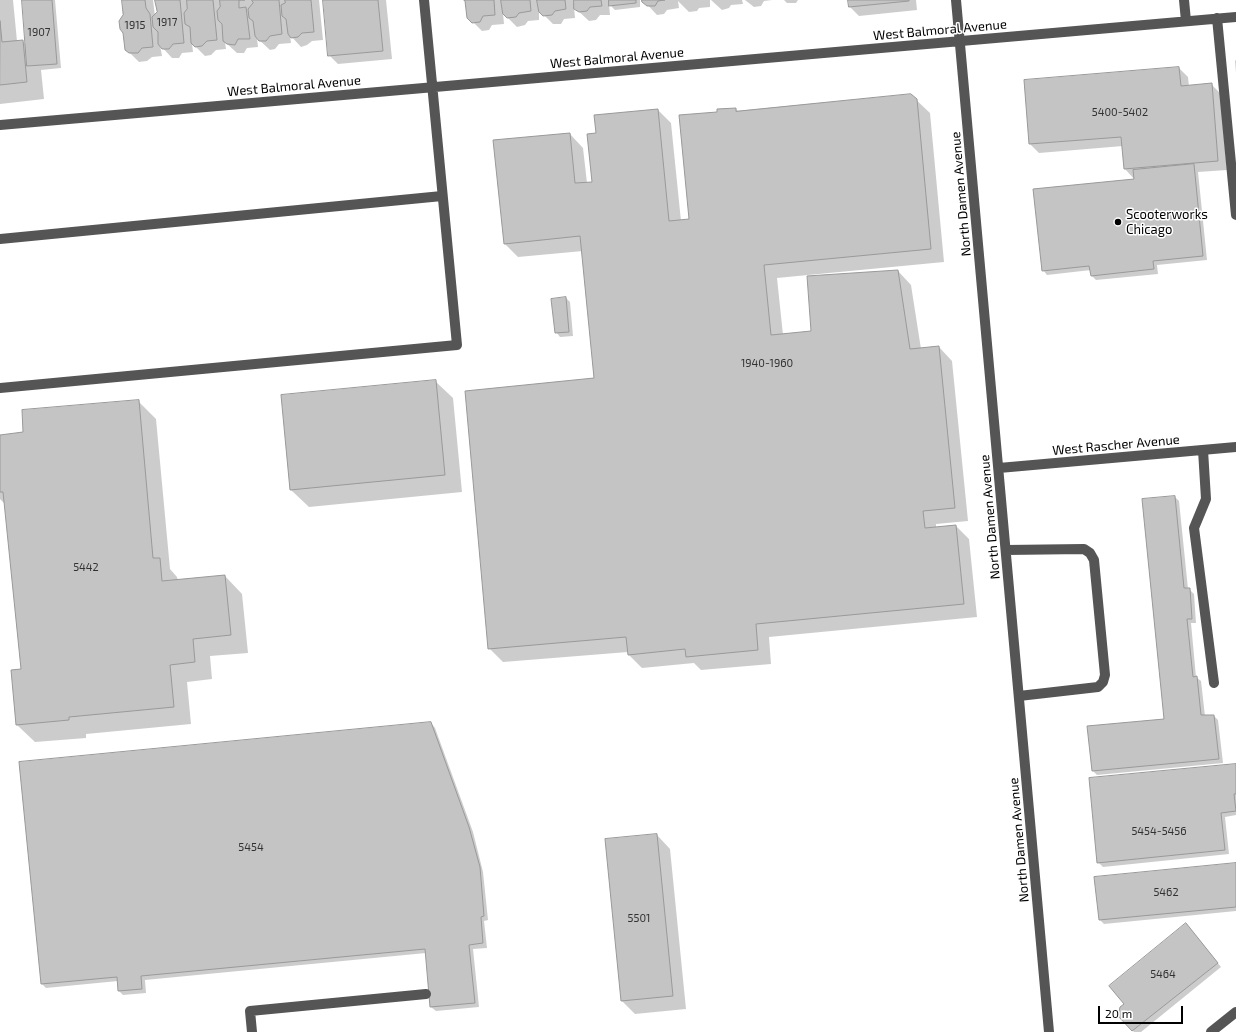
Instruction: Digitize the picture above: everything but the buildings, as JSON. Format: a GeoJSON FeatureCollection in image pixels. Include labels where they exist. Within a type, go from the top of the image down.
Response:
{"type":"FeatureCollection","features":[{"type":"Feature","properties":{"kind":"street"},"geometry":{"type":"LineString","coordinates":[[0,388],[457,345],[424,0]]}},
{"type":"Feature","properties":{"kind":"street","name":"North Damen Avenue"},"geometry":{"type":"LineString","coordinates":[[956,0],[1049,1032]]}},
{"type":"Feature","properties":{"kind":"street"},"geometry":{"type":"LineString","coordinates":[[1184,0],[1186,21]]}},
{"type":"Feature","properties":{"kind":"street","name":"West Balmoral Avenue"},"geometry":{"type":"LineString","coordinates":[[0,125],[1236,17]]}},
{"type":"Feature","properties":{"kind":"street"},"geometry":{"type":"LineString","coordinates":[[1217,18],[1236,215]]}},
{"type":"Feature","properties":{"kind":"street"},"geometry":{"type":"LineString","coordinates":[[0,239],[442,196]]}},
{"type":"Feature","properties":{"kind":"street","name":"West Rascher Avenue"},"geometry":{"type":"LineString","coordinates":[[999,468],[1236,447]]}},
{"type":"Feature","properties":{"kind":"street"},"geometry":{"type":"LineString","coordinates":[[1203,450],[1206,499],[1194,528],[1214,683]]}},
{"type":"Feature","properties":{"kind":"street"},"geometry":{"type":"LineString","coordinates":[[1006,550],[1084,549],[1090,553],[1094,560],[1105,675],[1104,682],[1098,687],[1019,696]]}},
{"type":"Feature","properties":{"kind":"street"},"geometry":{"type":"LineString","coordinates":[[252,1032],[250,1011],[426,994]]}},
{"type":"Feature","properties":{"kind":"street"},"geometry":{"type":"LineString","coordinates":[[1211,1032],[1236,1012]]}},
{"type":"Feature","properties":{"kind":"place","name":"Scooterworks Chicago"},"geometry":{"type":"Point","coordinates":[1118,222]}}]}
